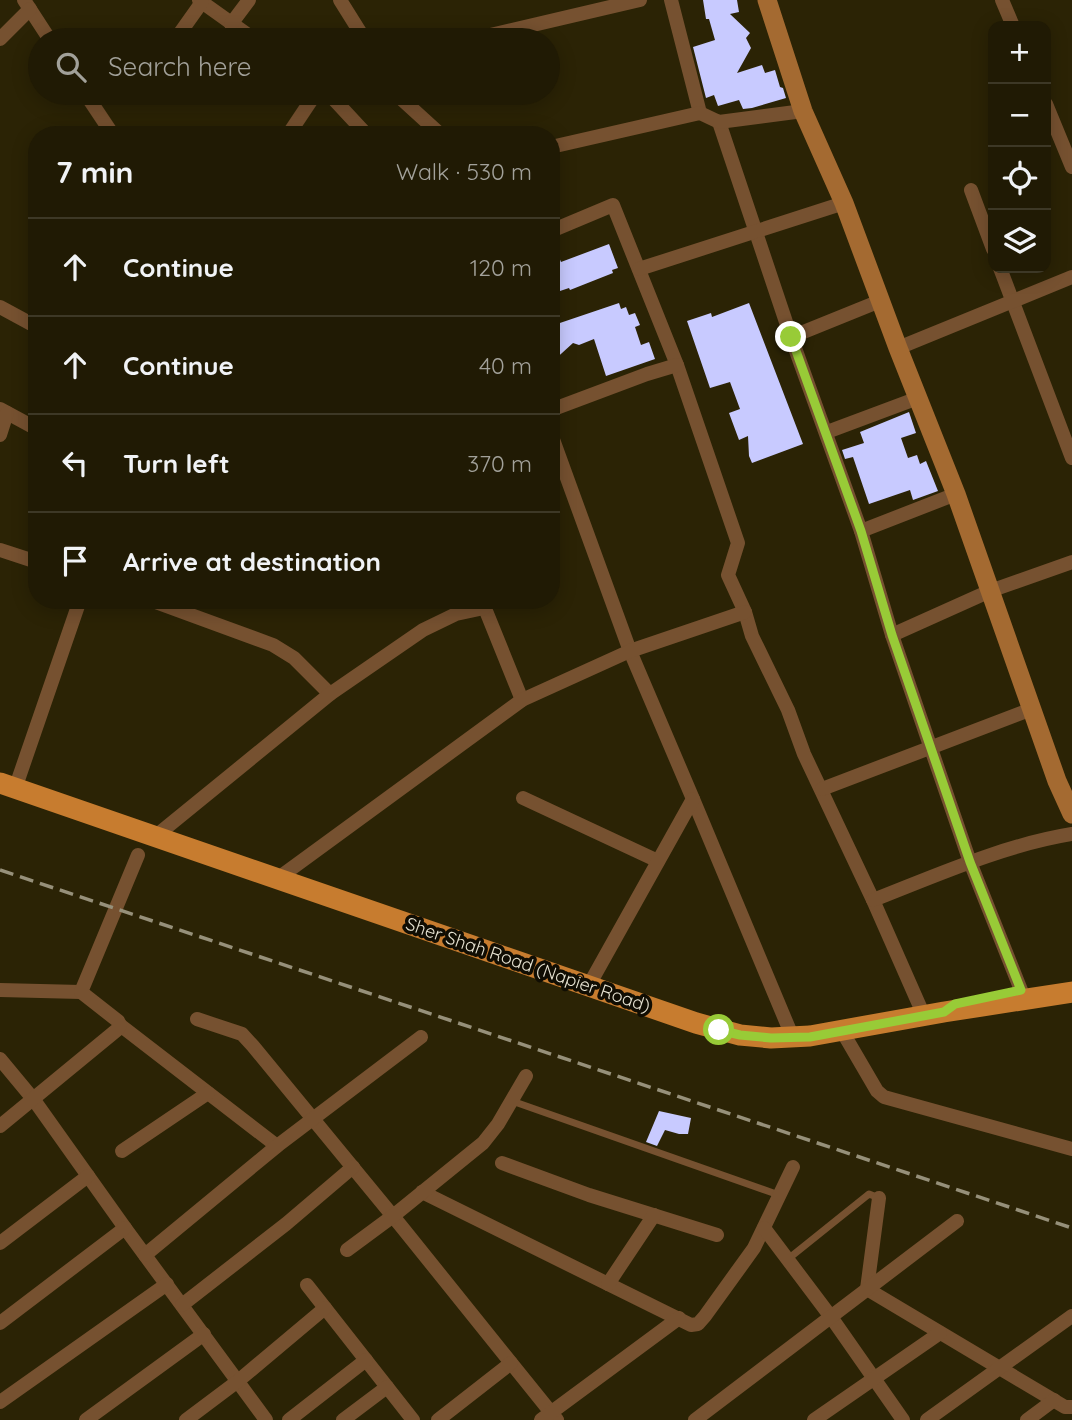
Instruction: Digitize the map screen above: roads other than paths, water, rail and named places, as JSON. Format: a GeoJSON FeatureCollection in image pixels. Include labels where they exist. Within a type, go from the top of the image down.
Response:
{"type":"FeatureCollection","features":[{"type":"Feature","properties":{"kind":"main road"},"geometry":{"type":"LineString","coordinates":[[767,0],[803,111],[844,203],[956,494],[1057,781],[1072,814]]}},
{"type":"Feature","properties":{"kind":"main road","name":"Sher Shah Road (Napier Road)"},"geometry":{"type":"LineString","coordinates":[[9,783],[696,1023],[740,1035],[771,1038],[810,1037],[1072,981]]}},
{"type":"Feature","properties":{"kind":"main road","name":"Sher Shah Road (Napier Road)"},"geometry":{"type":"LineString","coordinates":[[950,1008],[1072,992]]}},
{"type":"Feature","properties":{"kind":"street"},"geometry":{"type":"LineString","coordinates":[[231,24],[249,0]]}},
{"type":"Feature","properties":{"kind":"street"},"geometry":{"type":"LineString","coordinates":[[340,0],[358,28]]}},
{"type":"Feature","properties":{"kind":"street"},"geometry":{"type":"LineString","coordinates":[[521,28],[640,0]]}},
{"type":"Feature","properties":{"kind":"street"},"geometry":{"type":"LineString","coordinates":[[671,0],[700,113]]}},
{"type":"Feature","properties":{"kind":"street"},"geometry":{"type":"LineString","coordinates":[[1002,0],[1011,21]]}},
{"type":"Feature","properties":{"kind":"street"},"geometry":{"type":"LineString","coordinates":[[183,28],[201,1],[237,28]]}},
{"type":"Feature","properties":{"kind":"street"},"geometry":{"type":"LineString","coordinates":[[0,39],[27,4],[42,28]]}},
{"type":"Feature","properties":{"kind":"street"},"geometry":{"type":"LineString","coordinates":[[93,105],[107,126]]}},
{"type":"Feature","properties":{"kind":"street"},"geometry":{"type":"LineString","coordinates":[[294,126],[308,105]]}},
{"type":"Feature","properties":{"kind":"street"},"geometry":{"type":"LineString","coordinates":[[339,105],[359,126]]}},
{"type":"Feature","properties":{"kind":"street"},"geometry":{"type":"LineString","coordinates":[[408,105],[431,126]]}},
{"type":"Feature","properties":{"kind":"street"},"geometry":{"type":"LineString","coordinates":[[560,145],[700,113],[719,122],[803,111]]}},
{"type":"Feature","properties":{"kind":"street"},"geometry":{"type":"LineString","coordinates":[[1051,116],[1072,167]]}},
{"type":"Feature","properties":{"kind":"street"},"geometry":{"type":"LineString","coordinates":[[719,122],[791,337],[861,531],[892,635],[970,862],[1021,990]]}},
{"type":"Feature","properties":{"kind":"street"},"geometry":{"type":"LineString","coordinates":[[971,190],[988,236]]}},
{"type":"Feature","properties":{"kind":"street"},"geometry":{"type":"LineString","coordinates":[[639,269],[844,203]]}},
{"type":"Feature","properties":{"kind":"street"},"geometry":{"type":"LineString","coordinates":[[560,227],[613,205],[677,365],[738,543],[728,575],[745,612],[752,636],[788,710],[804,754],[921,1009]]}},
{"type":"Feature","properties":{"kind":"street"},"geometry":{"type":"LineString","coordinates":[[1002,273],[1072,458]]}},
{"type":"Feature","properties":{"kind":"street"},"geometry":{"type":"LineString","coordinates":[[898,348],[1072,277]]}},
{"type":"Feature","properties":{"kind":"street"},"geometry":{"type":"LineString","coordinates":[[791,337],[880,301]]}},
{"type":"Feature","properties":{"kind":"street"},"geometry":{"type":"LineString","coordinates":[[0,307],[28,322]]}},
{"type":"Feature","properties":{"kind":"street"},"geometry":{"type":"LineString","coordinates":[[560,407],[677,365]]}},
{"type":"Feature","properties":{"kind":"street"},"geometry":{"type":"LineString","coordinates":[[827,432],[918,398]]}},
{"type":"Feature","properties":{"kind":"street"},"geometry":{"type":"LineString","coordinates":[[0,435],[4,411],[28,424]]}},
{"type":"Feature","properties":{"kind":"street"},"geometry":{"type":"LineString","coordinates":[[560,459],[630,651],[790,1031]]}},
{"type":"Feature","properties":{"kind":"street"},"geometry":{"type":"LineString","coordinates":[[861,531],[956,494]]}},
{"type":"Feature","properties":{"kind":"street"},"geometry":{"type":"LineString","coordinates":[[0,550],[28,559]]}},
{"type":"Feature","properties":{"kind":"street"},"geometry":{"type":"LineString","coordinates":[[892,635],[990,591],[1072,562]]}},
{"type":"Feature","properties":{"kind":"street"},"geometry":{"type":"LineString","coordinates":[[9,783],[77,609]]}},
{"type":"Feature","properties":{"kind":"street"},"geometry":{"type":"LineString","coordinates":[[175,609],[273,645],[295,659],[330,694]]}},
{"type":"Feature","properties":{"kind":"street"},"geometry":{"type":"LineString","coordinates":[[162,831],[330,694],[423,630],[470,609]]}},
{"type":"Feature","properties":{"kind":"street"},"geometry":{"type":"LineString","coordinates":[[485,609],[522,701]]}},
{"type":"Feature","properties":{"kind":"street"},"geometry":{"type":"LineString","coordinates":[[284,874],[522,701],[630,651],[745,612]]}},
{"type":"Feature","properties":{"kind":"street"},"geometry":{"type":"LineString","coordinates":[[822,789],[1032,709]]}},
{"type":"Feature","properties":{"kind":"street"},"geometry":{"type":"LineString","coordinates":[[523,798],[658,861]]}},
{"type":"Feature","properties":{"kind":"street"},"geometry":{"type":"LineString","coordinates":[[593,978],[693,799]]}},
{"type":"Feature","properties":{"kind":"street"},"geometry":{"type":"LineString","coordinates":[[873,900],[970,862],[1049,838],[1072,834]]}},
{"type":"Feature","properties":{"kind":"street"},"geometry":{"type":"LineString","coordinates":[[82,992],[138,855]]}},
{"type":"Feature","properties":{"kind":"street"},"geometry":{"type":"LineString","coordinates":[[0,990],[82,992],[120,1025],[277,1146]]}},
{"type":"Feature","properties":{"kind":"street"},"geometry":{"type":"LineString","coordinates":[[197,1019],[242,1034],[253,1045],[510,1363],[549,1417],[679,1318]]}},
{"type":"Feature","properties":{"kind":"street"},"geometry":{"type":"LineString","coordinates":[[0,1126],[120,1025]]}},
{"type":"Feature","properties":{"kind":"street"},"geometry":{"type":"LineString","coordinates":[[842,1031],[877,1091],[884,1097],[1072,1149]]}},
{"type":"Feature","properties":{"kind":"street"},"geometry":{"type":"LineString","coordinates":[[145,1255],[277,1146],[421,1037]]}},
{"type":"Feature","properties":{"kind":"street"},"geometry":{"type":"LineString","coordinates":[[0,1059],[34,1100],[267,1420]]}},
{"type":"Feature","properties":{"kind":"street"},"geometry":{"type":"LineString","coordinates":[[346,1250],[393,1216],[483,1143],[498,1124],[526,1076]]}},
{"type":"Feature","properties":{"kind":"street"},"geometry":{"type":"LineString","coordinates":[[122,1151],[208,1093]]}},
{"type":"Feature","properties":{"kind":"street"},"geometry":{"type":"LineString","coordinates":[[502,1163],[589,1195],[717,1235]]}},
{"type":"Feature","properties":{"kind":"street"},"geometry":{"type":"LineString","coordinates":[[182,1305],[286,1224],[353,1167]]}},
{"type":"Feature","properties":{"kind":"street"},"geometry":{"type":"LineString","coordinates":[[422,1192],[691,1325],[698,1324],[705,1316],[754,1248],[793,1167]]}},
{"type":"Feature","properties":{"kind":"street"},"geometry":{"type":"LineString","coordinates":[[0,1243],[88,1176]]}},
{"type":"Feature","properties":{"kind":"street"},"geometry":{"type":"LineString","coordinates":[[867,1289],[879,1198]]}},
{"type":"Feature","properties":{"kind":"street"},"geometry":{"type":"LineString","coordinates":[[608,1284],[654,1215]]}},
{"type":"Feature","properties":{"kind":"street"},"geometry":{"type":"LineString","coordinates":[[695,1420],[957,1221]]}},
{"type":"Feature","properties":{"kind":"street"},"geometry":{"type":"LineString","coordinates":[[0,1323],[125,1228]]}},
{"type":"Feature","properties":{"kind":"street"},"geometry":{"type":"LineString","coordinates":[[764,1228],[903,1420]]}},
{"type":"Feature","properties":{"kind":"street"},"geometry":{"type":"LineString","coordinates":[[0,1402],[167,1284]]}},
{"type":"Feature","properties":{"kind":"street"},"geometry":{"type":"LineString","coordinates":[[307,1285],[413,1420]]}},
{"type":"Feature","properties":{"kind":"street"},"geometry":{"type":"LineString","coordinates":[[867,1289],[999,1369],[1065,1406],[1072,1407]]}},
{"type":"Feature","properties":{"kind":"street"},"geometry":{"type":"LineString","coordinates":[[186,1420],[238,1381],[325,1308]]}},
{"type":"Feature","properties":{"kind":"street"},"geometry":{"type":"LineString","coordinates":[[927,1420],[1072,1316]]}},
{"type":"Feature","properties":{"kind":"street"},"geometry":{"type":"LineString","coordinates":[[814,1420],[940,1333]]}},
{"type":"Feature","properties":{"kind":"street"},"geometry":{"type":"LineString","coordinates":[[86,1420],[204,1334]]}},
{"type":"Feature","properties":{"kind":"street"},"geometry":{"type":"LineString","coordinates":[[289,1420],[366,1360]]}},
{"type":"Feature","properties":{"kind":"street"},"geometry":{"type":"LineString","coordinates":[[438,1420],[510,1363]]}},
{"type":"Feature","properties":{"kind":"street"},"geometry":{"type":"LineString","coordinates":[[343,1420],[387,1387]]}},
{"type":"Feature","properties":{"kind":"street"},"geometry":{"type":"LineString","coordinates":[[1027,1420],[1054,1400]]}},
{"type":"Feature","properties":{"kind":"lane"},"geometry":{"type":"LineString","coordinates":[[512,1101],[779,1195]]}},
{"type":"Feature","properties":{"kind":"lane"},"geometry":{"type":"LineString","coordinates":[[787,1259],[869,1194],[879,1198]]}},
{"type":"Feature","properties":{"kind":"railway"},"geometry":{"type":"LineString","coordinates":[[0,870],[1072,1228]]}}]}
